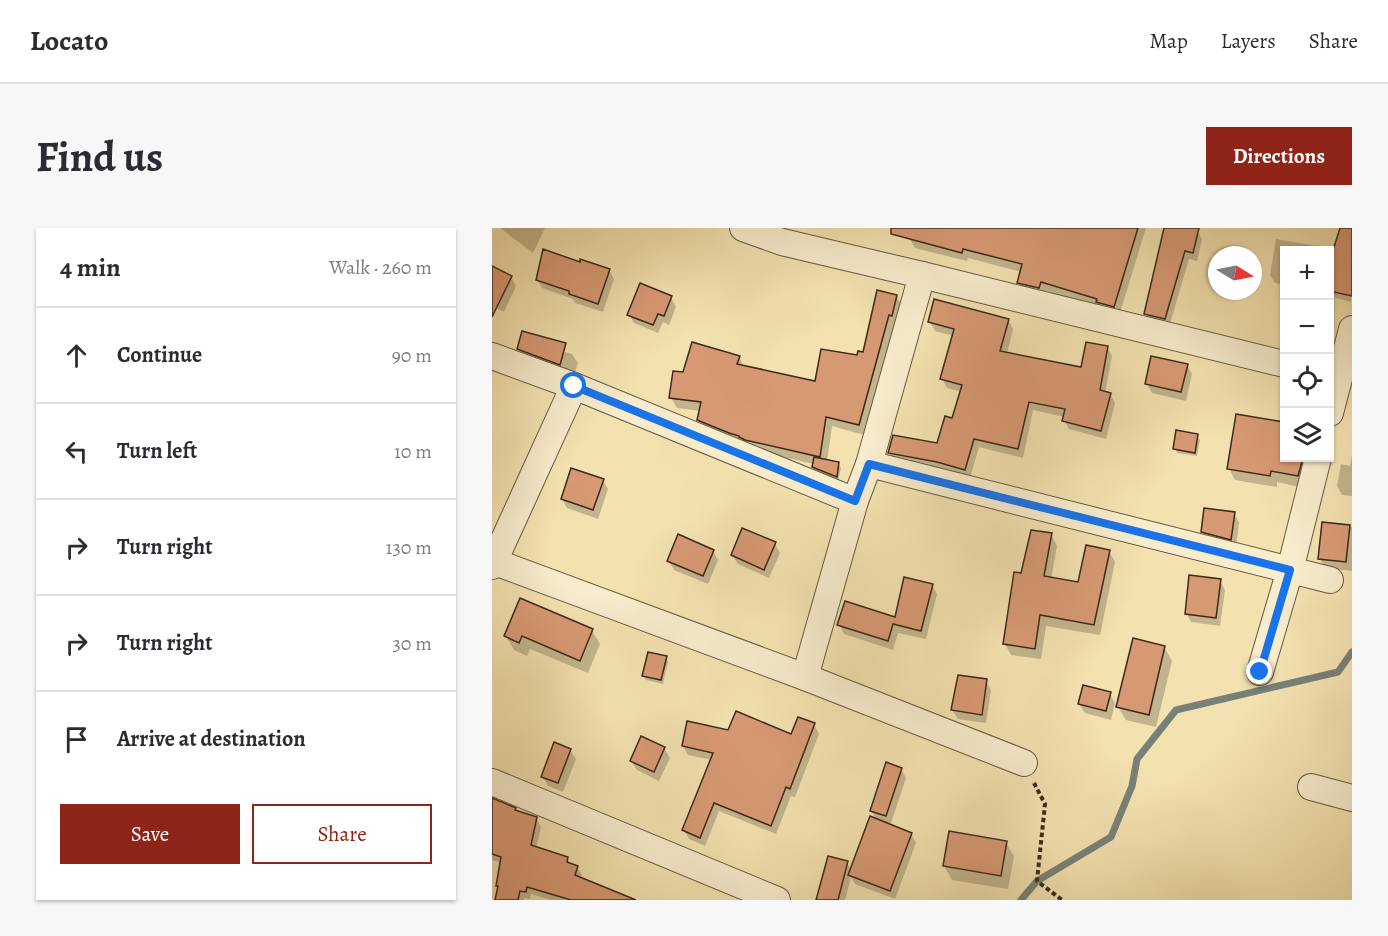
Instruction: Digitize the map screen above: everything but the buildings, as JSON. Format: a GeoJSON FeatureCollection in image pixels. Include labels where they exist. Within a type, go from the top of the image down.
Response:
{"type":"FeatureCollection","features":[{"type":"Feature","properties":{"kind":"street"},"geometry":{"type":"LineString","coordinates":[[743,228],[783,235],[922,275],[1280,363]]}},
{"type":"Feature","properties":{"kind":"street"},"geometry":{"type":"LineString","coordinates":[[804,678],[855,501],[869,464],[922,275]]}},
{"type":"Feature","properties":{"kind":"street"},"geometry":{"type":"LineString","coordinates":[[1331,408],[1352,329]]}},
{"type":"Feature","properties":{"kind":"street"},"geometry":{"type":"LineString","coordinates":[[492,356],[574,386],[855,501]]}},
{"type":"Feature","properties":{"kind":"street"},"geometry":{"type":"LineString","coordinates":[[574,386],[493,563],[804,678],[1024,763]]}},
{"type":"Feature","properties":{"kind":"street"},"geometry":{"type":"LineString","coordinates":[[1260,672],[1290,570],[1317,462]]}},
{"type":"Feature","properties":{"kind":"street"},"geometry":{"type":"LineString","coordinates":[[869,464],[1330,580]]}},
{"type":"Feature","properties":{"kind":"street"},"geometry":{"type":"LineString","coordinates":[[492,782],[777,900]]}},
{"type":"Feature","properties":{"kind":"street"},"geometry":{"type":"LineString","coordinates":[[1311,788],[1352,798]]}},
{"type":"Feature","properties":{"kind":"path"},"geometry":{"type":"LineString","coordinates":[[1024,763],[1045,804],[1037,881],[1062,900]]}},
{"type":"Feature","properties":{"kind":"waterway"},"geometry":{"type":"LineString","coordinates":[[1021,900],[1037,881],[1111,837],[1132,786],[1137,759],[1176,710],[1338,672],[1352,652]]}},
{"type":"Feature","properties":{"kind":"route"},"geometry":{"type":"LineString","coordinates":[[574,386],[855,501],[869,464],[1290,570],[1260,672]]}}]}
